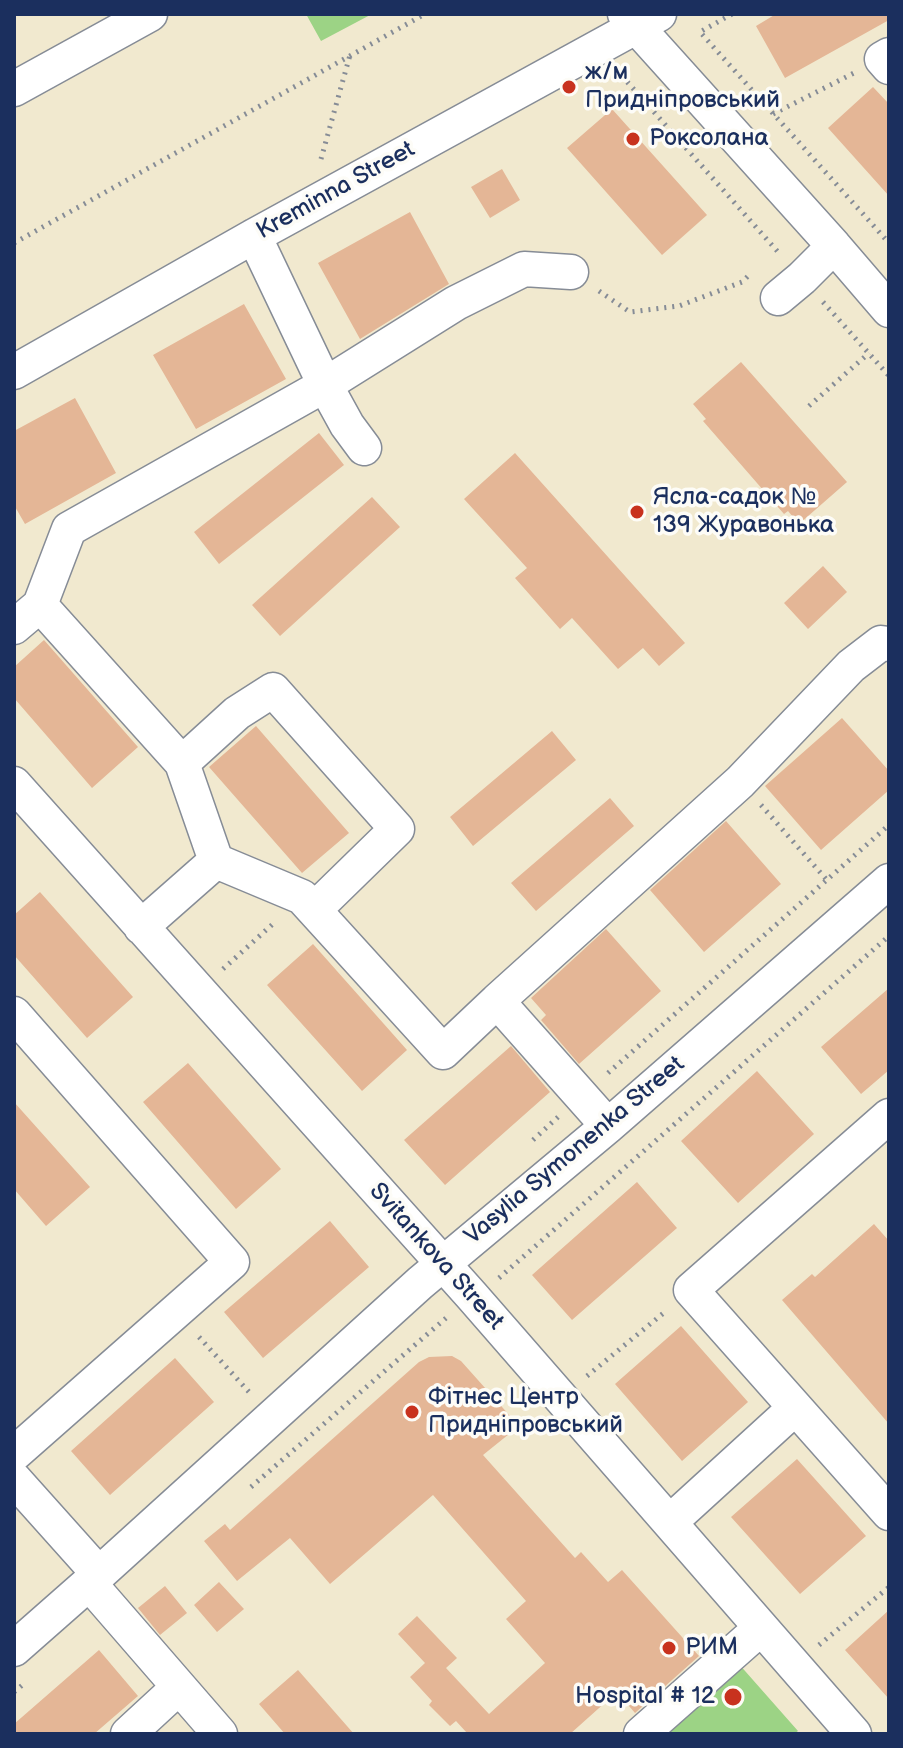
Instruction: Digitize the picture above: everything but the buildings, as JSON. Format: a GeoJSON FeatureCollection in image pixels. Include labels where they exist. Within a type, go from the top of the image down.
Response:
{"type":"FeatureCollection","features":[{"type":"Feature","properties":{"kind":"street"},"geometry":{"type":"LineString","coordinates":[[14,89],[150,14]]}},
{"type":"Feature","properties":{"kind":"street"},"geometry":{"type":"LineString","coordinates":[[640,18],[889,310]]}},
{"type":"Feature","properties":{"kind":"street","name":"Kreminna Street"},"geometry":{"type":"LineString","coordinates":[[14,372],[640,18]]}},
{"type":"Feature","properties":{"kind":"street"},"geometry":{"type":"LineString","coordinates":[[254,236],[325,385],[364,448]]}},
{"type":"Feature","properties":{"kind":"street"},"geometry":{"type":"LineString","coordinates":[[790,288],[834,246]]}},
{"type":"Feature","properties":{"kind":"street"},"geometry":{"type":"LineString","coordinates":[[14,627],[40,605],[69,529],[325,385],[456,303],[524,269],[571,272]]}},
{"type":"Feature","properties":{"kind":"street"},"geometry":{"type":"LineString","coordinates":[[40,605],[182,763],[216,861],[308,903],[443,1052],[740,782],[851,666],[881,643],[889,644]]}},
{"type":"Feature","properties":{"kind":"street"},"geometry":{"type":"LineString","coordinates":[[182,763],[237,713],[273,690],[397,829],[308,903]]}},
{"type":"Feature","properties":{"kind":"street","name":"Svitankova Street"},"geometry":{"type":"LineString","coordinates":[[14,784],[472,1296],[854,1734]]}},
{"type":"Feature","properties":{"kind":"street"},"geometry":{"type":"LineString","coordinates":[[141,927],[216,861]]}},
{"type":"Feature","properties":{"kind":"street","name":"Vasylia Symonenka Street"},"geometry":{"type":"LineString","coordinates":[[14,1649],[442,1263],[608,1126],[889,881]]}},
{"type":"Feature","properties":{"kind":"street"},"geometry":{"type":"LineString","coordinates":[[497,1001],[608,1126]]}},
{"type":"Feature","properties":{"kind":"street"},"geometry":{"type":"LineString","coordinates":[[14,1014],[232,1262],[14,1454]]}},
{"type":"Feature","properties":{"kind":"street"},"geometry":{"type":"LineString","coordinates":[[889,1116],[691,1290],[889,1513]]}},
{"type":"Feature","properties":{"kind":"street"},"geometry":{"type":"LineString","coordinates":[[670,1522],[795,1408]]}},
{"type":"Feature","properties":{"kind":"street"},"geometry":{"type":"LineString","coordinates":[[14,1479],[220,1734]]}},
{"type":"Feature","properties":{"kind":"street"},"geometry":{"type":"LineString","coordinates":[[641,1734],[761,1628]]}},
{"type":"Feature","properties":{"kind":"street"},"geometry":{"type":"LineString","coordinates":[[128,1734],[179,1687]]}},
{"type":"Feature","properties":{"kind":"path"},"geometry":{"type":"LineString","coordinates":[[14,243],[425,14]]}},
{"type":"Feature","properties":{"kind":"path"},"geometry":{"type":"LineString","coordinates":[[732,14],[700,32],[889,243]]}},
{"type":"Feature","properties":{"kind":"path"},"geometry":{"type":"LineString","coordinates":[[319,168],[350,55]]}},
{"type":"Feature","properties":{"kind":"path"},"geometry":{"type":"LineString","coordinates":[[773,114],[887,60]]}},
{"type":"Feature","properties":{"kind":"path"},"geometry":{"type":"LineString","coordinates":[[622,76],[778,251],[790,288],[869,353],[889,376]]}},
{"type":"Feature","properties":{"kind":"path"},"geometry":{"type":"LineString","coordinates":[[766,261],[778,251]]}},
{"type":"Feature","properties":{"kind":"path"},"geometry":{"type":"LineString","coordinates":[[571,272],[630,312],[679,306],[742,282],[754,271]]}},
{"type":"Feature","properties":{"kind":"path"},"geometry":{"type":"LineString","coordinates":[[809,406],[869,353]]}},
{"type":"Feature","properties":{"kind":"path"},"geometry":{"type":"LineString","coordinates":[[740,782],[826,879]]}},
{"type":"Feature","properties":{"kind":"path"},"geometry":{"type":"LineString","coordinates":[[217,975],[308,903]]}},
{"type":"Feature","properties":{"kind":"path"},"geometry":{"type":"LineString","coordinates":[[472,1296],[491,1285],[889,936]]}},
{"type":"Feature","properties":{"kind":"path"},"geometry":{"type":"LineString","coordinates":[[561,1398],[691,1290]]}},
{"type":"Feature","properties":{"kind":"path"},"geometry":{"type":"LineString","coordinates":[[177,1311],[250,1393]]}},
{"type":"Feature","properties":{"kind":"path"},"geometry":{"type":"LineString","coordinates":[[794,1666],[889,1587]]}},
{"type":"Feature","properties":{"kind":"green space"},"geometry":{"type":"Polygon","coordinates":[[[306,14],[372,14],[321,41],[306,14]]]}},
{"type":"Feature","properties":{"kind":"green space","name":"Hospital # 12"},"geometry":{"type":"Polygon","coordinates":[[[738,1663],[798,1731],[794,1734],[658,1734],[738,1663]]]}},
{"type":"Feature","properties":{"kind":"place","name":"ж/м Придніпровський"},"geometry":{"type":"Point","coordinates":[569,87]}},
{"type":"Feature","properties":{"kind":"place","name":"Роксолана"},"geometry":{"type":"Point","coordinates":[633,139]}},
{"type":"Feature","properties":{"kind":"place","name":"Ясла-садок № 139 Журавонька"},"geometry":{"type":"Point","coordinates":[637,512]}},
{"type":"Feature","properties":{"kind":"place","name":"Фітнес Центр Придніпровський"},"geometry":{"type":"Point","coordinates":[412,1412]}},
{"type":"Feature","properties":{"kind":"place","name":"РИМ"},"geometry":{"type":"Point","coordinates":[669,1648]}},
{"type":"Feature","properties":{"kind":"place","name":"Hospital # 12"},"geometry":{"type":"Point","coordinates":[733,1697]}}]}
